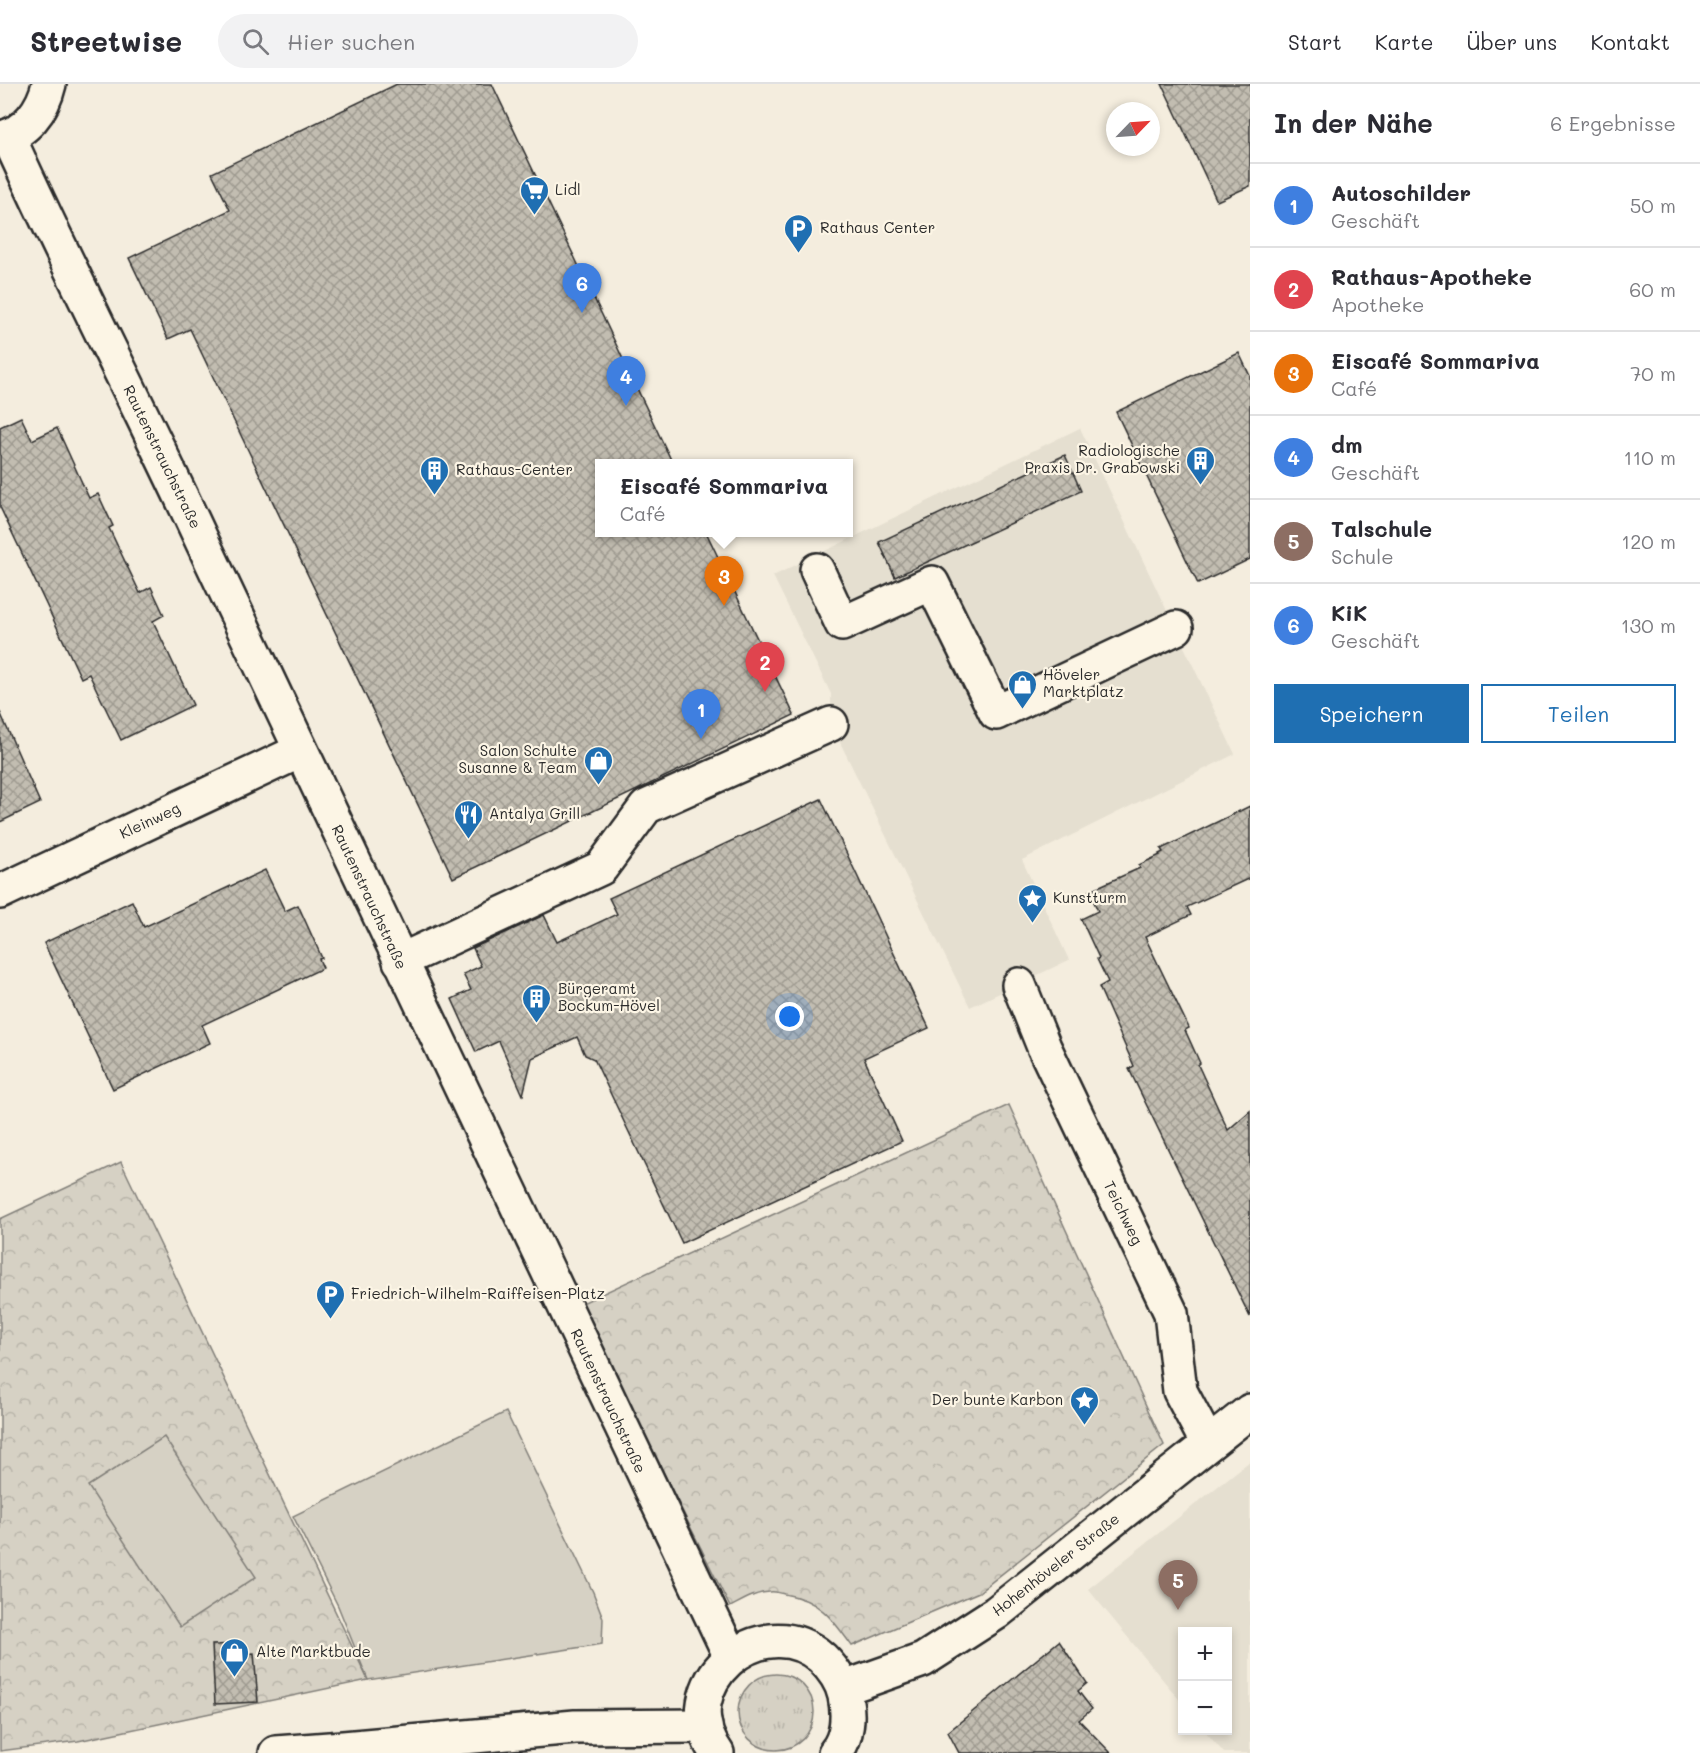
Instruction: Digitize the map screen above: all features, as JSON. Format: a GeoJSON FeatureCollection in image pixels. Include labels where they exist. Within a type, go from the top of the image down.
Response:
{"type":"FeatureCollection","features":[{"type":"Feature","properties":{"kind":"street"},"geometry":{"type":"LineString","coordinates":[[4,138],[24,127],[37,113],[46,97],[49,84]]}},
{"type":"Feature","properties":{"kind":"street","name":"Rautenstrauchstraße"},"geometry":{"type":"LineString","coordinates":[[4,138],[201,537],[300,751],[731,1657]]}},
{"type":"Feature","properties":{"kind":"street"},"geometry":{"type":"LineString","coordinates":[[817,570],[842,624],[932,583],[996,713],[1176,628]]}},
{"type":"Feature","properties":{"kind":"street"},"geometry":{"type":"LineString","coordinates":[[400,961],[601,868],[646,807],[831,724]]}},
{"type":"Feature","properties":{"kind":"street","name":"Kleinweg"},"geometry":{"type":"LineString","coordinates":[[0,892],[300,751]]}},
{"type":"Feature","properties":{"kind":"street","name":"Teichweg"},"geometry":{"type":"LineString","coordinates":[[1018,985],[1049,1057],[1171,1313],[1180,1391],[1208,1444]]}},
{"type":"Feature","properties":{"kind":"street","name":"Hohenhöveler Straße"},"geometry":{"type":"LineString","coordinates":[[844,1688],[922,1659],[996,1613],[1250,1410]]}},
{"type":"Feature","properties":{"kind":"street"},"geometry":{"type":"LineString","coordinates":[[276,1753],[344,1751],[575,1727],[711,1739],[704,1706],[708,1688],[718,1671],[731,1657],[750,1646],[772,1641],[795,1643],[816,1653],[832,1668],[844,1688],[848,1708],[846,1730],[836,1753]]}},
{"type":"Feature","properties":{"kind":"shaded area","name":"Höveler Marktplatz"},"geometry":{"type":"Polygon","coordinates":[[[1080,428],[1235,754],[1022,860],[1069,960],[970,1007],[831,724],[831,694],[773,576],[1080,428]]]}},
{"type":"Feature","properties":{"kind":"shaded area"},"geometry":{"type":"Polygon","coordinates":[[[1250,1461],[1250,1753],[1224,1753],[1208,1735],[1232,1735],[1232,1627],[1178,1627],[1178,1698],[1088,1589],[1250,1461]]]}},
{"type":"Feature","properties":{"kind":"green space"},"geometry":{"type":"Polygon","coordinates":[[[1009,1105],[1164,1445],[979,1592],[852,1646],[824,1612],[796,1597],[765,1592],[730,1607],[580,1304],[1009,1105]]]}},
{"type":"Feature","properties":{"kind":"green space"},"geometry":{"type":"Polygon","coordinates":[[[121,1162],[368,1680],[78,1741],[0,1751],[0,1219],[121,1162]]]}},
{"type":"Feature","properties":{"kind":"green space"},"geometry":{"type":"Polygon","coordinates":[[[506,1412],[593,1592],[603,1618],[602,1644],[368,1680],[338,1606],[293,1516],[506,1412]]]}},
{"type":"Feature","properties":{"kind":"green space"},"geometry":{"type":"Polygon","coordinates":[[[164,1437],[256,1577],[180,1627],[88,1486],[164,1437]]]}},
{"type":"Feature","properties":{"kind":"green space"},"geometry":{"type":"Polygon","coordinates":[[[769,1674],[783,1674],[797,1680],[808,1691],[814,1705],[811,1727],[803,1739],[783,1750],[769,1750],[755,1744],[744,1733],[738,1719],[738,1705],[744,1691],[755,1680],[769,1674]]]}},
{"type":"Feature","properties":{"kind":"building","name":"Rathaus-Center"},"geometry":{"type":"Polygon","coordinates":[[[397,84],[492,84],[671,459],[595,459],[595,537],[708,537],[794,715],[453,878],[190,329],[168,339],[129,258],[230,210],[212,173],[397,84]]]}},
{"type":"Feature","properties":{"kind":"building"},"geometry":{"type":"Polygon","coordinates":[[[1162,84],[1250,84],[1250,186],[1217,201],[1162,84]]]}},
{"type":"Feature","properties":{"kind":"building","name":"Radiologische Praxis Dr. Grabowski"},"geometry":{"type":"Polygon","coordinates":[[[1239,353],[1250,376],[1250,559],[1198,584],[1116,412],[1239,353]]]}},
{"type":"Feature","properties":{"kind":"building"},"geometry":{"type":"Polygon","coordinates":[[[21,417],[32,440],[57,428],[89,498],[98,494],[113,526],[109,528],[140,593],[151,587],[164,615],[153,621],[193,705],[121,740],[89,674],[81,678],[0,507],[0,427],[21,417]]]}},
{"type":"Feature","properties":{"kind":"building"},"geometry":{"type":"Polygon","coordinates":[[[1065,455],[1081,491],[895,577],[879,542],[1065,455]]]}},
{"type":"Feature","properties":{"kind":"building"},"geometry":{"type":"Polygon","coordinates":[[[0,712],[40,803],[0,822],[0,712]]]}},
{"type":"Feature","properties":{"kind":"building","name":"Bürgeramt Bockum-Hövel"},"geometry":{"type":"Polygon","coordinates":[[[821,799],[929,1028],[864,1058],[902,1141],[682,1243],[594,1059],[585,1055],[577,1037],[532,1058],[523,1095],[499,1041],[476,1052],[452,999],[471,990],[463,974],[481,966],[473,948],[544,915],[557,942],[617,914],[609,898],[821,799]]]}},
{"type":"Feature","properties":{"kind":"building"},"geometry":{"type":"Polygon","coordinates":[[[1250,806],[1250,878],[1187,907],[1191,915],[1145,937],[1189,1028],[1185,1030],[1200,1063],[1198,1065],[1228,1130],[1250,1111],[1250,1317],[1129,1069],[1134,1066],[1099,987],[1108,982],[1081,919],[1098,911],[1089,891],[1140,868],[1139,865],[1160,855],[1163,852],[1161,849],[1250,806]]]}},
{"type":"Feature","properties":{"kind":"building"},"geometry":{"type":"Polygon","coordinates":[[[265,870],[285,911],[298,905],[322,958],[319,959],[323,968],[202,1025],[210,1043],[113,1089],[44,943],[132,901],[144,927],[265,870]]]}},
{"type":"Feature","properties":{"kind":"building"},"geometry":{"type":"Polygon","coordinates":[[[1059,1641],[1087,1683],[1078,1691],[1092,1709],[1079,1720],[1111,1753],[959,1753],[948,1732],[1059,1641]]]}},
{"type":"Feature","properties":{"kind":"building","name":"Alte Marktbude"},"geometry":{"type":"Polygon","coordinates":[[[241,1644],[242,1654],[254,1653],[258,1702],[215,1704],[212,1645],[241,1644]]]}},
{"type":"Feature","properties":{"kind":"place","name":"Lidl"},"geometry":{"type":"Point","coordinates":[534,216]}},
{"type":"Feature","properties":{"kind":"place","name":"Rathaus Center"},"geometry":{"type":"Point","coordinates":[799,254]}},
{"type":"Feature","properties":{"kind":"place","name":"KiK"},"geometry":{"type":"Point","coordinates":[582,313]}},
{"type":"Feature","properties":{"kind":"place","name":"dm"},"geometry":{"type":"Point","coordinates":[626,406]}},
{"type":"Feature","properties":{"kind":"place","name":"Radiologische Praxis Dr. Grabowski"},"geometry":{"type":"Point","coordinates":[1201,486]}},
{"type":"Feature","properties":{"kind":"place","name":"Rathaus-Center"},"geometry":{"type":"Point","coordinates":[435,496]}},
{"type":"Feature","properties":{"kind":"place","name":"Eiscafé Sommariva"},"geometry":{"type":"Point","coordinates":[724,606]}},
{"type":"Feature","properties":{"kind":"place","name":"Rathaus-Apotheke"},"geometry":{"type":"Point","coordinates":[765,692]}},
{"type":"Feature","properties":{"kind":"place","name":"Höveler Marktplatz"},"geometry":{"type":"Point","coordinates":[1022,710]}},
{"type":"Feature","properties":{"kind":"place","name":"Autoschilder"},"geometry":{"type":"Point","coordinates":[701,739]}},
{"type":"Feature","properties":{"kind":"place","name":"Salon Schulte Susanne & Team"},"geometry":{"type":"Point","coordinates":[598,786]}},
{"type":"Feature","properties":{"kind":"place","name":"Antalya Grill"},"geometry":{"type":"Point","coordinates":[468,840]}},
{"type":"Feature","properties":{"kind":"place","name":"Kunstturm"},"geometry":{"type":"Point","coordinates":[1032,924]}},
{"type":"Feature","properties":{"kind":"place","name":"Bürgeramt Bockum-Hövel"},"geometry":{"type":"Point","coordinates":[537,1024]}},
{"type":"Feature","properties":{"kind":"place","name":"Friedrich-Wilhelm-Raiffeisen-Platz"},"geometry":{"type":"Point","coordinates":[330,1320]}},
{"type":"Feature","properties":{"kind":"place","name":"Der bunte Karbon"},"geometry":{"type":"Point","coordinates":[1084,1426]}},
{"type":"Feature","properties":{"kind":"place","name":"Talschule"},"geometry":{"type":"Point","coordinates":[1178,1610]}},
{"type":"Feature","properties":{"kind":"place","name":"Alte Marktbude"},"geometry":{"type":"Point","coordinates":[235,1678]}}]}
